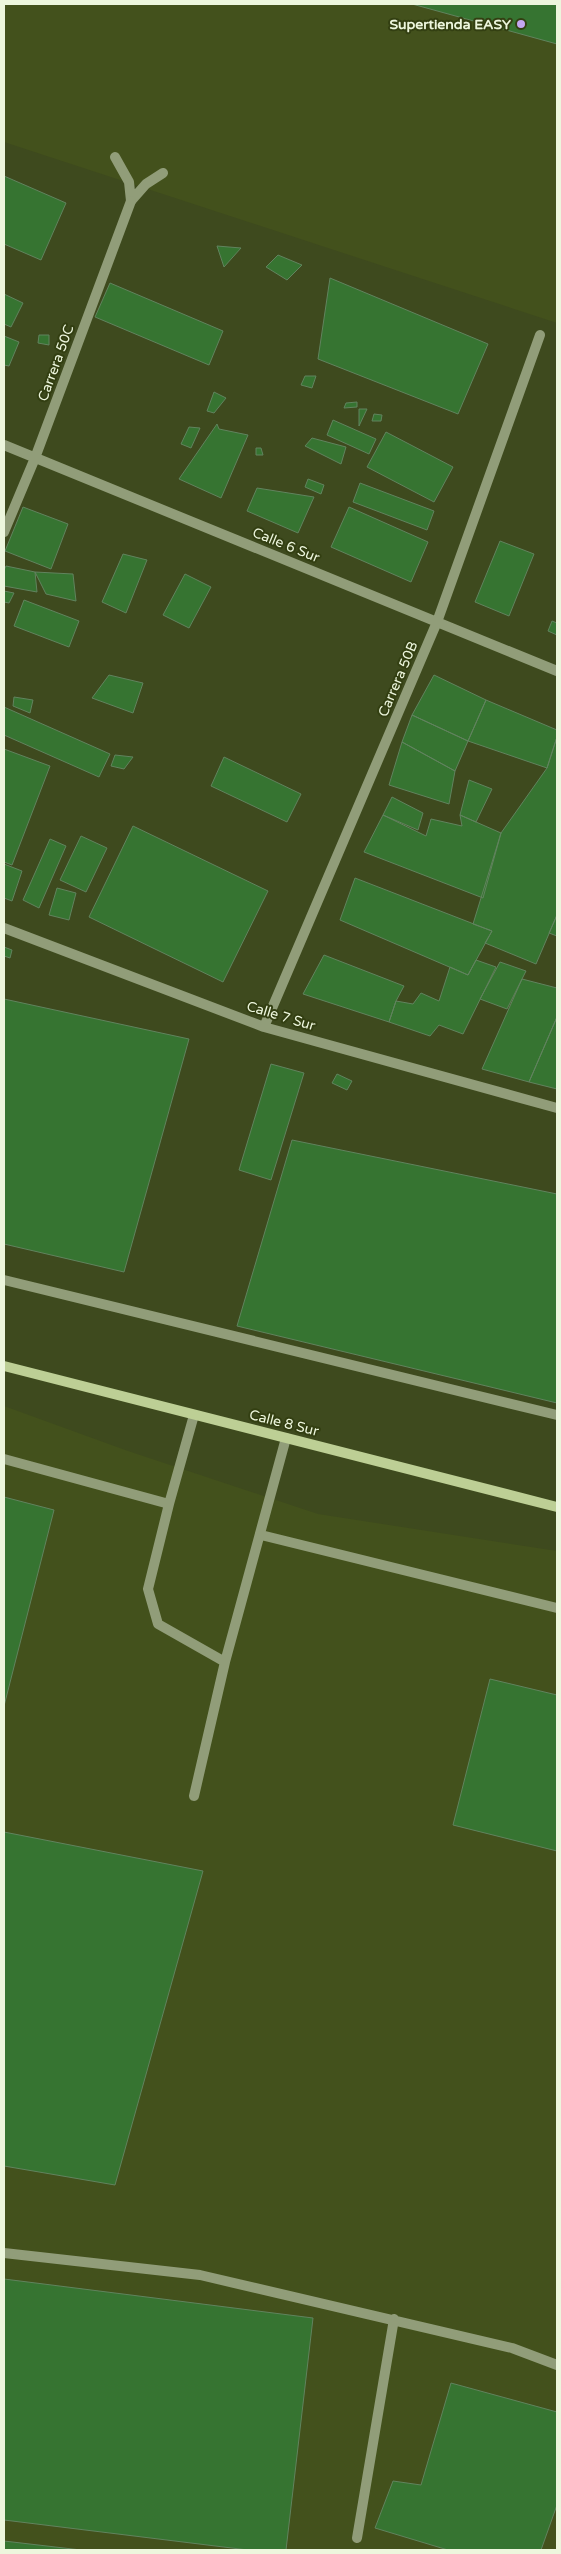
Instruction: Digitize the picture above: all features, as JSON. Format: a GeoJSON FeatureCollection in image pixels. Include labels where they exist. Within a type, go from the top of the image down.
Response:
{"type":"FeatureCollection","features":[{"type":"Feature","properties":{"kind":"street"},"geometry":{"type":"LineString","coordinates":[[114,158],[129,182],[131,201]]}},
{"type":"Feature","properties":{"kind":"street"},"geometry":{"type":"LineString","coordinates":[[131,201],[146,184],[163,173]]}},
{"type":"Feature","properties":{"kind":"street","name":"Carrera 50C"},"geometry":{"type":"LineString","coordinates":[[4,532],[36,458],[131,201]]}},
{"type":"Feature","properties":{"kind":"street","name":"Carrera 50B"},"geometry":{"type":"LineString","coordinates":[[264,1028],[437,622],[540,335]]}},
{"type":"Feature","properties":{"kind":"street","name":"Calle 6 Sur"},"geometry":{"type":"LineString","coordinates":[[4,445],[557,671]]}},
{"type":"Feature","properties":{"kind":"street","name":"Calle 7 Sur"},"geometry":{"type":"LineString","coordinates":[[4,928],[264,1028],[557,1108]]}},
{"type":"Feature","properties":{"kind":"street"},"geometry":{"type":"LineString","coordinates":[[4,1280],[557,1415]]}},
{"type":"Feature","properties":{"kind":"street","name":"Calle 8 Sur"},"geometry":{"type":"LineString","coordinates":[[4,1366],[557,1507]]}},
{"type":"Feature","properties":{"kind":"street"},"geometry":{"type":"LineString","coordinates":[[194,1415],[148,1589],[158,1624],[225,1662]]}},
{"type":"Feature","properties":{"kind":"street"},"geometry":{"type":"LineString","coordinates":[[194,1796],[225,1662],[286,1438]]}},
{"type":"Feature","properties":{"kind":"street"},"geometry":{"type":"LineString","coordinates":[[4,1459],[169,1504]]}},
{"type":"Feature","properties":{"kind":"street"},"geometry":{"type":"LineString","coordinates":[[261,1534],[557,1608]]}},
{"type":"Feature","properties":{"kind":"street"},"geometry":{"type":"LineString","coordinates":[[4,2253],[200,2275],[512,2348],[557,2365]]}},
{"type":"Feature","properties":{"kind":"street"},"geometry":{"type":"LineString","coordinates":[[357,2538],[394,2319]]}},
{"type":"Feature","properties":{"kind":"shaded area"},"geometry":{"type":"Polygon","coordinates":[[[4,4],[557,4],[557,323],[4,142],[4,4]]]}},
{"type":"Feature","properties":{"kind":"shaded area"},"geometry":{"type":"Polygon","coordinates":[[[4,1406],[128,1451],[318,1514],[557,1551],[557,2550],[4,2550],[4,1406]]]}},
{"type":"Feature","properties":{"kind":"building","name":"Supertienda EASY"},"geometry":{"type":"Polygon","coordinates":[[[412,4],[557,4],[557,44],[412,4]]]}},
{"type":"Feature","properties":{"kind":"building"},"geometry":{"type":"Polygon","coordinates":[[[4,176],[66,203],[41,260],[4,244],[4,176]]]}},
{"type":"Feature","properties":{"kind":"building"},"geometry":{"type":"Polygon","coordinates":[[[217,246],[241,248],[224,267],[217,246]]]}},
{"type":"Feature","properties":{"kind":"building"},"geometry":{"type":"Polygon","coordinates":[[[278,255],[302,265],[287,280],[266,267],[278,255]]]}},
{"type":"Feature","properties":{"kind":"building"},"geometry":{"type":"Polygon","coordinates":[[[330,278],[488,344],[458,414],[318,359],[330,278]]]}},
{"type":"Feature","properties":{"kind":"building"},"geometry":{"type":"Polygon","coordinates":[[[110,283],[223,331],[209,365],[95,317],[110,283]]]}},
{"type":"Feature","properties":{"kind":"building"},"geometry":{"type":"Polygon","coordinates":[[[4,294],[23,303],[11,327],[4,324],[4,294]]]}},
{"type":"Feature","properties":{"kind":"building"},"geometry":{"type":"Polygon","coordinates":[[[39,335],[49,335],[49,345],[38,343],[39,335]]]}},
{"type":"Feature","properties":{"kind":"building"},"geometry":{"type":"Polygon","coordinates":[[[4,336],[19,342],[9,366],[4,365],[4,336]]]}},
{"type":"Feature","properties":{"kind":"building"},"geometry":{"type":"Polygon","coordinates":[[[305,376],[316,376],[312,388],[301,385],[305,376]]]}},
{"type":"Feature","properties":{"kind":"building"},"geometry":{"type":"Polygon","coordinates":[[[214,392],[226,398],[214,413],[207,411],[214,392]]]}},
{"type":"Feature","properties":{"kind":"building"},"geometry":{"type":"Polygon","coordinates":[[[357,402],[357,407],[344,408],[346,403],[357,402]]]}},
{"type":"Feature","properties":{"kind":"building"},"geometry":{"type":"Polygon","coordinates":[[[359,409],[367,409],[359,426],[359,409]]]}},
{"type":"Feature","properties":{"kind":"building"},"geometry":{"type":"Polygon","coordinates":[[[374,414],[382,415],[381,421],[372,421],[374,414]]]}},
{"type":"Feature","properties":{"kind":"building"},"geometry":{"type":"Polygon","coordinates":[[[333,420],[376,439],[369,454],[327,435],[333,420]]]}},
{"type":"Feature","properties":{"kind":"building"},"geometry":{"type":"Polygon","coordinates":[[[217,424],[219,429],[248,435],[221,498],[179,479],[217,424]]]}},
{"type":"Feature","properties":{"kind":"building"},"geometry":{"type":"Polygon","coordinates":[[[189,427],[200,428],[191,448],[181,444],[189,427]]]}},
{"type":"Feature","properties":{"kind":"building"},"geometry":{"type":"Polygon","coordinates":[[[386,432],[453,467],[434,502],[367,467],[386,432]]]}},
{"type":"Feature","properties":{"kind":"building"},"geometry":{"type":"Polygon","coordinates":[[[312,438],[346,447],[341,464],[305,446],[312,438]]]}},
{"type":"Feature","properties":{"kind":"building"},"geometry":{"type":"Polygon","coordinates":[[[256,448],[261,448],[263,455],[256,455],[256,448]]]}},
{"type":"Feature","properties":{"kind":"building"},"geometry":{"type":"Polygon","coordinates":[[[308,479],[324,485],[321,494],[305,487],[308,479]]]}},
{"type":"Feature","properties":{"kind":"building"},"geometry":{"type":"Polygon","coordinates":[[[360,483],[434,511],[427,530],[353,502],[360,483]]]}},
{"type":"Feature","properties":{"kind":"building"},"geometry":{"type":"Polygon","coordinates":[[[257,488],[314,497],[298,533],[247,511],[257,488]]]}},
{"type":"Feature","properties":{"kind":"building"},"geometry":{"type":"Polygon","coordinates":[[[23,507],[68,524],[51,569],[5,551],[23,507]]]}},
{"type":"Feature","properties":{"kind":"building"},"geometry":{"type":"Polygon","coordinates":[[[349,507],[428,542],[411,582],[331,547],[349,507]]]}},
{"type":"Feature","properties":{"kind":"building"},"geometry":{"type":"Polygon","coordinates":[[[500,541],[534,554],[509,616],[475,602],[500,541]]]}},
{"type":"Feature","properties":{"kind":"building"},"geometry":{"type":"Polygon","coordinates":[[[123,554],[147,560],[126,613],[102,602],[123,554]]]}},
{"type":"Feature","properties":{"kind":"building"},"geometry":{"type":"Polygon","coordinates":[[[6,566],[35,572],[37,592],[4,586],[4,570],[6,566]]]}},
{"type":"Feature","properties":{"kind":"building"},"geometry":{"type":"Polygon","coordinates":[[[35,572],[73,574],[76,601],[46,594],[35,572]]]}},
{"type":"Feature","properties":{"kind":"building"},"geometry":{"type":"Polygon","coordinates":[[[185,574],[211,587],[189,628],[163,615],[185,574]]]}},
{"type":"Feature","properties":{"kind":"building"},"geometry":{"type":"Polygon","coordinates":[[[4,591],[14,593],[9,603],[4,602],[4,591]]]}},
{"type":"Feature","properties":{"kind":"building"},"geometry":{"type":"Polygon","coordinates":[[[24,600],[79,621],[69,647],[14,626],[24,600]]]}},
{"type":"Feature","properties":{"kind":"building"},"geometry":{"type":"Polygon","coordinates":[[[552,621],[557,623],[557,635],[548,631],[552,621]]]}},
{"type":"Feature","properties":{"kind":"building"},"geometry":{"type":"Polygon","coordinates":[[[109,675],[143,683],[133,713],[92,698],[109,675]]]}},
{"type":"Feature","properties":{"kind":"building"},"geometry":{"type":"Polygon","coordinates":[[[434,675],[486,700],[468,741],[412,715],[434,675]]]}},
{"type":"Feature","properties":{"kind":"building"},"geometry":{"type":"Polygon","coordinates":[[[14,697],[33,700],[30,713],[13,706],[14,697]]]}},
{"type":"Feature","properties":{"kind":"building"},"geometry":{"type":"Polygon","coordinates":[[[486,700],[557,730],[557,737],[547,768],[468,741],[486,700]]]}},
{"type":"Feature","properties":{"kind":"building"},"geometry":{"type":"Polygon","coordinates":[[[4,707],[110,754],[99,777],[4,735],[4,707]]]}},
{"type":"Feature","properties":{"kind":"building"},"geometry":{"type":"Polygon","coordinates":[[[412,715],[468,741],[455,771],[402,742],[412,715]]]}},
{"type":"Feature","properties":{"kind":"building"},"geometry":{"type":"Polygon","coordinates":[[[557,737],[557,915],[536,964],[485,943],[492,931],[473,924],[501,833],[547,768],[557,737]]]}},
{"type":"Feature","properties":{"kind":"building"},"geometry":{"type":"Polygon","coordinates":[[[402,742],[455,771],[449,804],[389,785],[402,742]]]}},
{"type":"Feature","properties":{"kind":"building"},"geometry":{"type":"Polygon","coordinates":[[[4,749],[50,766],[12,865],[4,862],[4,749]]]}},
{"type":"Feature","properties":{"kind":"building"},"geometry":{"type":"Polygon","coordinates":[[[115,755],[133,757],[124,769],[111,766],[115,755]]]}},
{"type":"Feature","properties":{"kind":"building"},"geometry":{"type":"Polygon","coordinates":[[[224,757],[301,794],[287,822],[211,786],[224,757]]]}},
{"type":"Feature","properties":{"kind":"building"},"geometry":{"type":"Polygon","coordinates":[[[469,780],[492,789],[476,822],[460,815],[469,780]]]}},
{"type":"Feature","properties":{"kind":"building"},"geometry":{"type":"Polygon","coordinates":[[[392,797],[423,813],[418,830],[383,815],[392,797]]]}},
{"type":"Feature","properties":{"kind":"building"},"geometry":{"type":"Polygon","coordinates":[[[383,815],[426,836],[431,819],[462,826],[460,815],[501,833],[483,898],[364,852],[383,815]]]}},
{"type":"Feature","properties":{"kind":"building"},"geometry":{"type":"Polygon","coordinates":[[[133,826],[268,891],[223,982],[89,917],[133,826]]]}},
{"type":"Feature","properties":{"kind":"building"},"geometry":{"type":"Polygon","coordinates":[[[81,836],[107,848],[86,892],[60,880],[81,836]]]}},
{"type":"Feature","properties":{"kind":"building"},"geometry":{"type":"Polygon","coordinates":[[[50,839],[66,846],[39,908],[23,900],[50,839]]]}},
{"type":"Feature","properties":{"kind":"building"},"geometry":{"type":"Polygon","coordinates":[[[4,864],[22,871],[12,901],[4,898],[4,864]]]}},
{"type":"Feature","properties":{"kind":"building"},"geometry":{"type":"Polygon","coordinates":[[[355,878],[492,931],[468,975],[340,920],[355,878]]]}},
{"type":"Feature","properties":{"kind":"building"},"geometry":{"type":"Polygon","coordinates":[[[57,888],[76,893],[69,920],[49,915],[57,888]]]}},
{"type":"Feature","properties":{"kind":"building"},"geometry":{"type":"Polygon","coordinates":[[[557,915],[557,936],[549,933],[557,915]]]}},
{"type":"Feature","properties":{"kind":"building"},"geometry":{"type":"Polygon","coordinates":[[[4,947],[12,950],[10,958],[4,956],[4,947]]]}},
{"type":"Feature","properties":{"kind":"building"},"geometry":{"type":"Polygon","coordinates":[[[324,955],[404,986],[396,1001],[389,1022],[303,994],[324,955]]]}},
{"type":"Feature","properties":{"kind":"building"},"geometry":{"type":"Polygon","coordinates":[[[476,960],[496,967],[463,1034],[439,1025],[430,1036],[389,1022],[396,1001],[413,1004],[421,993],[439,1001],[450,967],[468,975],[476,960]]]}},
{"type":"Feature","properties":{"kind":"building"},"geometry":{"type":"Polygon","coordinates":[[[500,962],[526,971],[507,1009],[480,999],[500,962]]]}},
{"type":"Feature","properties":{"kind":"building"},"geometry":{"type":"Polygon","coordinates":[[[522,979],[557,988],[557,1017],[529,1082],[482,1069],[522,979]]]}},
{"type":"Feature","properties":{"kind":"building"},"geometry":{"type":"Polygon","coordinates":[[[4,999],[189,1039],[124,1272],[4,1244],[4,999]]]}},
{"type":"Feature","properties":{"kind":"building"},"geometry":{"type":"Polygon","coordinates":[[[557,1017],[557,1089],[529,1082],[557,1017]]]}},
{"type":"Feature","properties":{"kind":"building"},"geometry":{"type":"Polygon","coordinates":[[[271,1064],[304,1073],[271,1180],[239,1170],[271,1064]]]}},
{"type":"Feature","properties":{"kind":"building"},"geometry":{"type":"Polygon","coordinates":[[[337,1074],[352,1081],[347,1090],[332,1083],[337,1074]]]}},
{"type":"Feature","properties":{"kind":"building"},"geometry":{"type":"Polygon","coordinates":[[[292,1140],[557,1194],[557,1403],[237,1326],[292,1140]]]}},
{"type":"Feature","properties":{"kind":"building"},"geometry":{"type":"Polygon","coordinates":[[[4,1497],[54,1510],[4,1706],[4,1497]]]}},
{"type":"Feature","properties":{"kind":"building"},"geometry":{"type":"Polygon","coordinates":[[[490,1679],[557,1695],[557,1851],[453,1825],[490,1679]]]}},
{"type":"Feature","properties":{"kind":"building"},"geometry":{"type":"Polygon","coordinates":[[[4,1832],[203,1871],[115,2185],[4,2166],[4,1832]]]}},
{"type":"Feature","properties":{"kind":"building"},"geometry":{"type":"Polygon","coordinates":[[[4,2279],[313,2318],[286,2550],[248,2550],[4,2520],[4,2279]]]}},
{"type":"Feature","properties":{"kind":"building"},"geometry":{"type":"Polygon","coordinates":[[[451,2383],[557,2412],[557,2505],[541,2550],[448,2550],[375,2528],[393,2481],[421,2485],[451,2383]]]}},
{"type":"Feature","properties":{"kind":"building"},"geometry":{"type":"Polygon","coordinates":[[[4,2541],[81,2550],[4,2550],[4,2541]]]}},
{"type":"Feature","properties":{"kind":"place","name":"Supertienda EASY"},"geometry":{"type":"Point","coordinates":[521,24]}}]}
